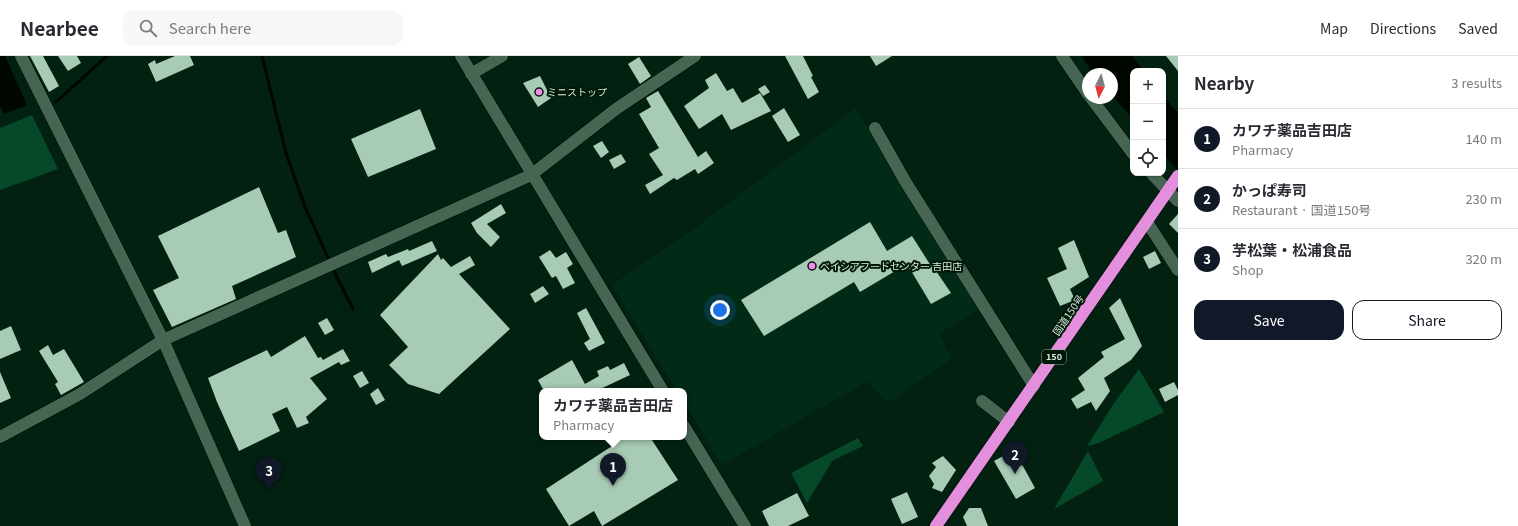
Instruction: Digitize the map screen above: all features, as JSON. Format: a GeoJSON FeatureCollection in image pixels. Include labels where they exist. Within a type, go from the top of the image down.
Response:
{"type":"FeatureCollection","features":[{"type":"Feature","properties":{"kind":"highway","name":"国道150号"},"geometry":{"type":"LineString","coordinates":[[936,526],[1178,176]]}},
{"type":"Feature","properties":{"kind":"street"},"geometry":{"type":"LineString","coordinates":[[21,56],[163,340],[245,526]]}},
{"type":"Feature","properties":{"kind":"street"},"geometry":{"type":"LineString","coordinates":[[461,56],[531,175],[661,388]]}},
{"type":"Feature","properties":{"kind":"street"},"geometry":{"type":"LineString","coordinates":[[471,74],[502,56]]}},
{"type":"Feature","properties":{"kind":"street"},"geometry":{"type":"LineString","coordinates":[[0,437],[80,394],[163,340],[531,175],[616,109],[696,56]]}},
{"type":"Feature","properties":{"kind":"street"},"geometry":{"type":"LineString","coordinates":[[1062,56],[1082,85]]}},
{"type":"Feature","properties":{"kind":"street"},"geometry":{"type":"LineString","coordinates":[[1096,104],[1130,150]]}},
{"type":"Feature","properties":{"kind":"street"},"geometry":{"type":"LineString","coordinates":[[875,128],[905,181],[1034,386]]}},
{"type":"Feature","properties":{"kind":"street"},"geometry":{"type":"LineString","coordinates":[[1154,176],[1169,189],[1178,201]]}},
{"type":"Feature","properties":{"kind":"street"},"geometry":{"type":"LineString","coordinates":[[1147,222],[1178,270]]}},
{"type":"Feature","properties":{"kind":"street"},"geometry":{"type":"LineString","coordinates":[[982,401],[1009,422]]}},
{"type":"Feature","properties":{"kind":"street"},"geometry":{"type":"LineString","coordinates":[[687,431],[740,524]]}},
{"type":"Feature","properties":{"kind":"shaded area"},"geometry":{"type":"Polygon","coordinates":[[[0,56],[5,56],[27,105],[4,114],[0,106],[0,56]]]}},
{"type":"Feature","properties":{"kind":"shaded area"},"geometry":{"type":"Polygon","coordinates":[[[1082,56],[1132,56],[1142,68],[1130,68],[1130,116],[1118,102],[1118,68],[1089,68],[1082,56]]]}},
{"type":"Feature","properties":{"kind":"shaded area"},"geometry":{"type":"Polygon","coordinates":[[[1166,99],[1178,113],[1178,171],[1166,157],[1166,99]]]}},
{"type":"Feature","properties":{"kind":"shaded area"},"geometry":{"type":"Polygon","coordinates":[[[856,108],[979,309],[939,334],[952,359],[888,403],[868,381],[722,465],[687,407],[687,388],[675,388],[612,285],[695,228],[856,108]]]}},
{"type":"Feature","properties":{"kind":"shaded area"},"geometry":{"type":"Polygon","coordinates":[[[32,115],[58,169],[0,190],[0,128],[32,115]]]}},
{"type":"Feature","properties":{"kind":"shaded area"},"geometry":{"type":"Polygon","coordinates":[[[1139,369],[1164,412],[1099,443],[1087,446],[1114,403],[1139,369]]]}},
{"type":"Feature","properties":{"kind":"shaded area"},"geometry":{"type":"Polygon","coordinates":[[[858,438],[863,446],[832,461],[807,503],[791,473],[858,438]]]}},
{"type":"Feature","properties":{"kind":"shaded area"},"geometry":{"type":"Polygon","coordinates":[[[1088,451],[1103,481],[1054,509],[1088,451]]]}},
{"type":"Feature","properties":{"kind":"building"},"geometry":{"type":"Polygon","coordinates":[[[30,56],[43,56],[59,86],[49,92],[30,56]]]}},
{"type":"Feature","properties":{"kind":"building"},"geometry":{"type":"Polygon","coordinates":[[[58,56],[77,56],[81,63],[68,71],[58,56]]]}},
{"type":"Feature","properties":{"kind":"building"},"geometry":{"type":"Polygon","coordinates":[[[175,56],[190,56],[194,65],[156,82],[148,64],[155,60],[156,64],[175,56]]]}},
{"type":"Feature","properties":{"kind":"building"},"geometry":{"type":"Polygon","coordinates":[[[785,56],[803,56],[813,76],[811,77],[819,92],[808,99],[785,56]]]}},
{"type":"Feature","properties":{"kind":"building"},"geometry":{"type":"Polygon","coordinates":[[[870,56],[892,56],[876,66],[870,56]]]}},
{"type":"Feature","properties":{"kind":"building"},"geometry":{"type":"Polygon","coordinates":[[[1166,56],[1178,56],[1178,71],[1166,56]]]}},
{"type":"Feature","properties":{"kind":"building"},"geometry":{"type":"Polygon","coordinates":[[[639,57],[651,76],[640,84],[628,64],[639,57]]]}},
{"type":"Feature","properties":{"kind":"building"},"geometry":{"type":"Polygon","coordinates":[[[716,73],[727,91],[733,88],[742,103],[760,93],[771,111],[731,130],[722,114],[699,129],[684,106],[709,88],[705,80],[716,73]]]}},
{"type":"Feature","properties":{"kind":"building"},"geometry":{"type":"Polygon","coordinates":[[[540,76],[551,98],[538,107],[523,83],[540,76]]]}},
{"type":"Feature","properties":{"kind":"building"},"geometry":{"type":"Polygon","coordinates":[[[765,85],[770,92],[763,96],[758,89],[765,85]]]}},
{"type":"Feature","properties":{"kind":"building"},"geometry":{"type":"Polygon","coordinates":[[[658,91],[698,157],[706,151],[714,163],[698,174],[695,169],[677,180],[674,178],[650,194],[645,185],[663,175],[649,154],[659,148],[639,114],[651,107],[646,98],[658,91]]]}},
{"type":"Feature","properties":{"kind":"building"},"geometry":{"type":"Polygon","coordinates":[[[784,108],[800,135],[788,142],[772,116],[784,108]]]}},
{"type":"Feature","properties":{"kind":"building"},"geometry":{"type":"Polygon","coordinates":[[[420,109],[436,149],[368,177],[351,139],[420,109]]]}},
{"type":"Feature","properties":{"kind":"building"},"geometry":{"type":"Polygon","coordinates":[[[602,141],[609,152],[601,158],[593,146],[602,141]]]}},
{"type":"Feature","properties":{"kind":"building"},"geometry":{"type":"Polygon","coordinates":[[[621,154],[626,162],[614,169],[609,160],[621,154]]]}},
{"type":"Feature","properties":{"kind":"building"},"geometry":{"type":"Polygon","coordinates":[[[259,187],[278,233],[286,230],[296,257],[232,286],[236,299],[172,327],[153,290],[179,278],[158,236],[259,187]]]}},
{"type":"Feature","properties":{"kind":"building"},"geometry":{"type":"Polygon","coordinates":[[[501,204],[506,213],[487,224],[500,237],[491,247],[477,233],[471,223],[501,204]]]}},
{"type":"Feature","properties":{"kind":"building"},"geometry":{"type":"Polygon","coordinates":[[[1178,214],[1178,233],[1169,224],[1178,214]]]}},
{"type":"Feature","properties":{"kind":"building"},"geometry":{"type":"Polygon","coordinates":[[[870,222],[887,251],[912,236],[931,266],[932,265],[951,293],[931,304],[907,264],[860,292],[854,282],[764,336],[741,300],[870,222]]]}},
{"type":"Feature","properties":{"kind":"building"},"geometry":{"type":"Polygon","coordinates":[[[1074,240],[1089,277],[1070,289],[1075,300],[1060,306],[1047,278],[1067,269],[1058,248],[1074,240]]]}},
{"type":"Feature","properties":{"kind":"building"},"geometry":{"type":"Polygon","coordinates":[[[432,241],[437,251],[402,266],[399,260],[372,273],[368,262],[386,254],[388,257],[408,249],[409,251],[432,241]]]}},
{"type":"Feature","properties":{"kind":"building"},"geometry":{"type":"Polygon","coordinates":[[[550,250],[556,258],[566,252],[573,264],[567,268],[575,283],[563,289],[556,276],[552,278],[539,257],[550,250]]]}},
{"type":"Feature","properties":{"kind":"building"},"geometry":{"type":"Polygon","coordinates":[[[1155,251],[1161,263],[1149,269],[1143,257],[1155,251]]]}},
{"type":"Feature","properties":{"kind":"building"},"geometry":{"type":"Polygon","coordinates":[[[438,254],[441,260],[443,258],[451,267],[470,256],[475,265],[459,274],[510,329],[439,394],[408,384],[389,365],[408,347],[380,315],[438,254]]]}},
{"type":"Feature","properties":{"kind":"building"},"geometry":{"type":"Polygon","coordinates":[[[543,286],[549,294],[535,303],[530,294],[543,286]]]}},
{"type":"Feature","properties":{"kind":"building"},"geometry":{"type":"Polygon","coordinates":[[[1120,298],[1142,346],[1131,360],[1104,378],[1110,391],[1096,411],[1091,402],[1077,409],[1071,399],[1085,390],[1078,378],[1104,357],[1101,352],[1125,339],[1109,308],[1120,298]]]}},
{"type":"Feature","properties":{"kind":"building"},"geometry":{"type":"Polygon","coordinates":[[[586,308],[605,343],[589,351],[584,343],[590,339],[577,313],[586,308]]]}},
{"type":"Feature","properties":{"kind":"building"},"geometry":{"type":"Polygon","coordinates":[[[327,318],[334,330],[325,335],[318,323],[327,318]]]}},
{"type":"Feature","properties":{"kind":"building"},"geometry":{"type":"Polygon","coordinates":[[[11,326],[21,350],[0,359],[0,331],[11,326]]]}},
{"type":"Feature","properties":{"kind":"building"},"geometry":{"type":"Polygon","coordinates":[[[305,336],[318,358],[321,357],[323,360],[343,349],[350,361],[341,365],[339,362],[310,378],[327,399],[306,417],[309,423],[297,428],[287,407],[272,414],[280,431],[239,451],[208,378],[267,350],[271,357],[305,336]]]}},
{"type":"Feature","properties":{"kind":"building"},"geometry":{"type":"Polygon","coordinates":[[[48,345],[53,355],[64,349],[84,382],[61,395],[55,384],[58,382],[39,351],[48,345]]]}},
{"type":"Feature","properties":{"kind":"building"},"geometry":{"type":"Polygon","coordinates":[[[572,360],[585,384],[599,376],[597,371],[608,366],[610,370],[624,363],[630,375],[602,388],[542,388],[538,380],[572,360]]]}},
{"type":"Feature","properties":{"kind":"building"},"geometry":{"type":"Polygon","coordinates":[[[362,371],[369,383],[360,388],[353,376],[362,371]]]}},
{"type":"Feature","properties":{"kind":"building"},"geometry":{"type":"Polygon","coordinates":[[[0,372],[11,398],[0,403],[0,372]]]}},
{"type":"Feature","properties":{"kind":"building"},"geometry":{"type":"Polygon","coordinates":[[[1174,382],[1178,390],[1178,395],[1165,402],[1159,389],[1174,382]]]}},
{"type":"Feature","properties":{"kind":"building"},"geometry":{"type":"Polygon","coordinates":[[[378,388],[385,400],[376,405],[370,394],[378,388]]]}},
{"type":"Feature","properties":{"kind":"building"},"geometry":{"type":"Polygon","coordinates":[[[621,440],[652,440],[678,480],[602,526],[594,511],[569,526],[546,489],[621,440]]]}},
{"type":"Feature","properties":{"kind":"building"},"geometry":{"type":"Polygon","coordinates":[[[1014,450],[1035,488],[1016,499],[994,461],[1014,450]]]}},
{"type":"Feature","properties":{"kind":"building"},"geometry":{"type":"Polygon","coordinates":[[[943,456],[956,470],[942,492],[932,488],[934,484],[929,476],[936,467],[932,463],[943,456]]]}},
{"type":"Feature","properties":{"kind":"building"},"geometry":{"type":"Polygon","coordinates":[[[907,492],[918,517],[902,524],[891,499],[907,492]]]}},
{"type":"Feature","properties":{"kind":"building"},"geometry":{"type":"Polygon","coordinates":[[[797,493],[809,516],[788,526],[769,526],[762,511],[797,493]]]}},
{"type":"Feature","properties":{"kind":"building"},"geometry":{"type":"Polygon","coordinates":[[[969,508],[981,508],[988,526],[967,526],[963,517],[969,508]]]}},
{"type":"Feature","properties":{"kind":"waterway"},"geometry":{"type":"LineString","coordinates":[[56,102],[107,56]]}},
{"type":"Feature","properties":{"kind":"waterway"},"geometry":{"type":"LineString","coordinates":[[262,56],[286,153],[305,207],[330,262]]}},
{"type":"Feature","properties":{"kind":"waterway"},"geometry":{"type":"LineString","coordinates":[[332,267],[353,309]]}},
{"type":"Feature","properties":{"kind":"place","name":"ミニストップ"},"geometry":{"type":"Point","coordinates":[539,92]}},
{"type":"Feature","properties":{"kind":"place","name":"ベイシアフードセンター 吉田店"},"geometry":{"type":"Point","coordinates":[812,266]}},
{"type":"Feature","properties":{"kind":"place","name":"かっぱ寿司"},"geometry":{"type":"Point","coordinates":[1015,474]}},
{"type":"Feature","properties":{"kind":"place","name":"カワチ薬品吉田店"},"geometry":{"type":"Point","coordinates":[613,486]}},
{"type":"Feature","properties":{"kind":"place","name":"芋松葉・松浦食品"},"geometry":{"type":"Point","coordinates":[269,490]}}]}
